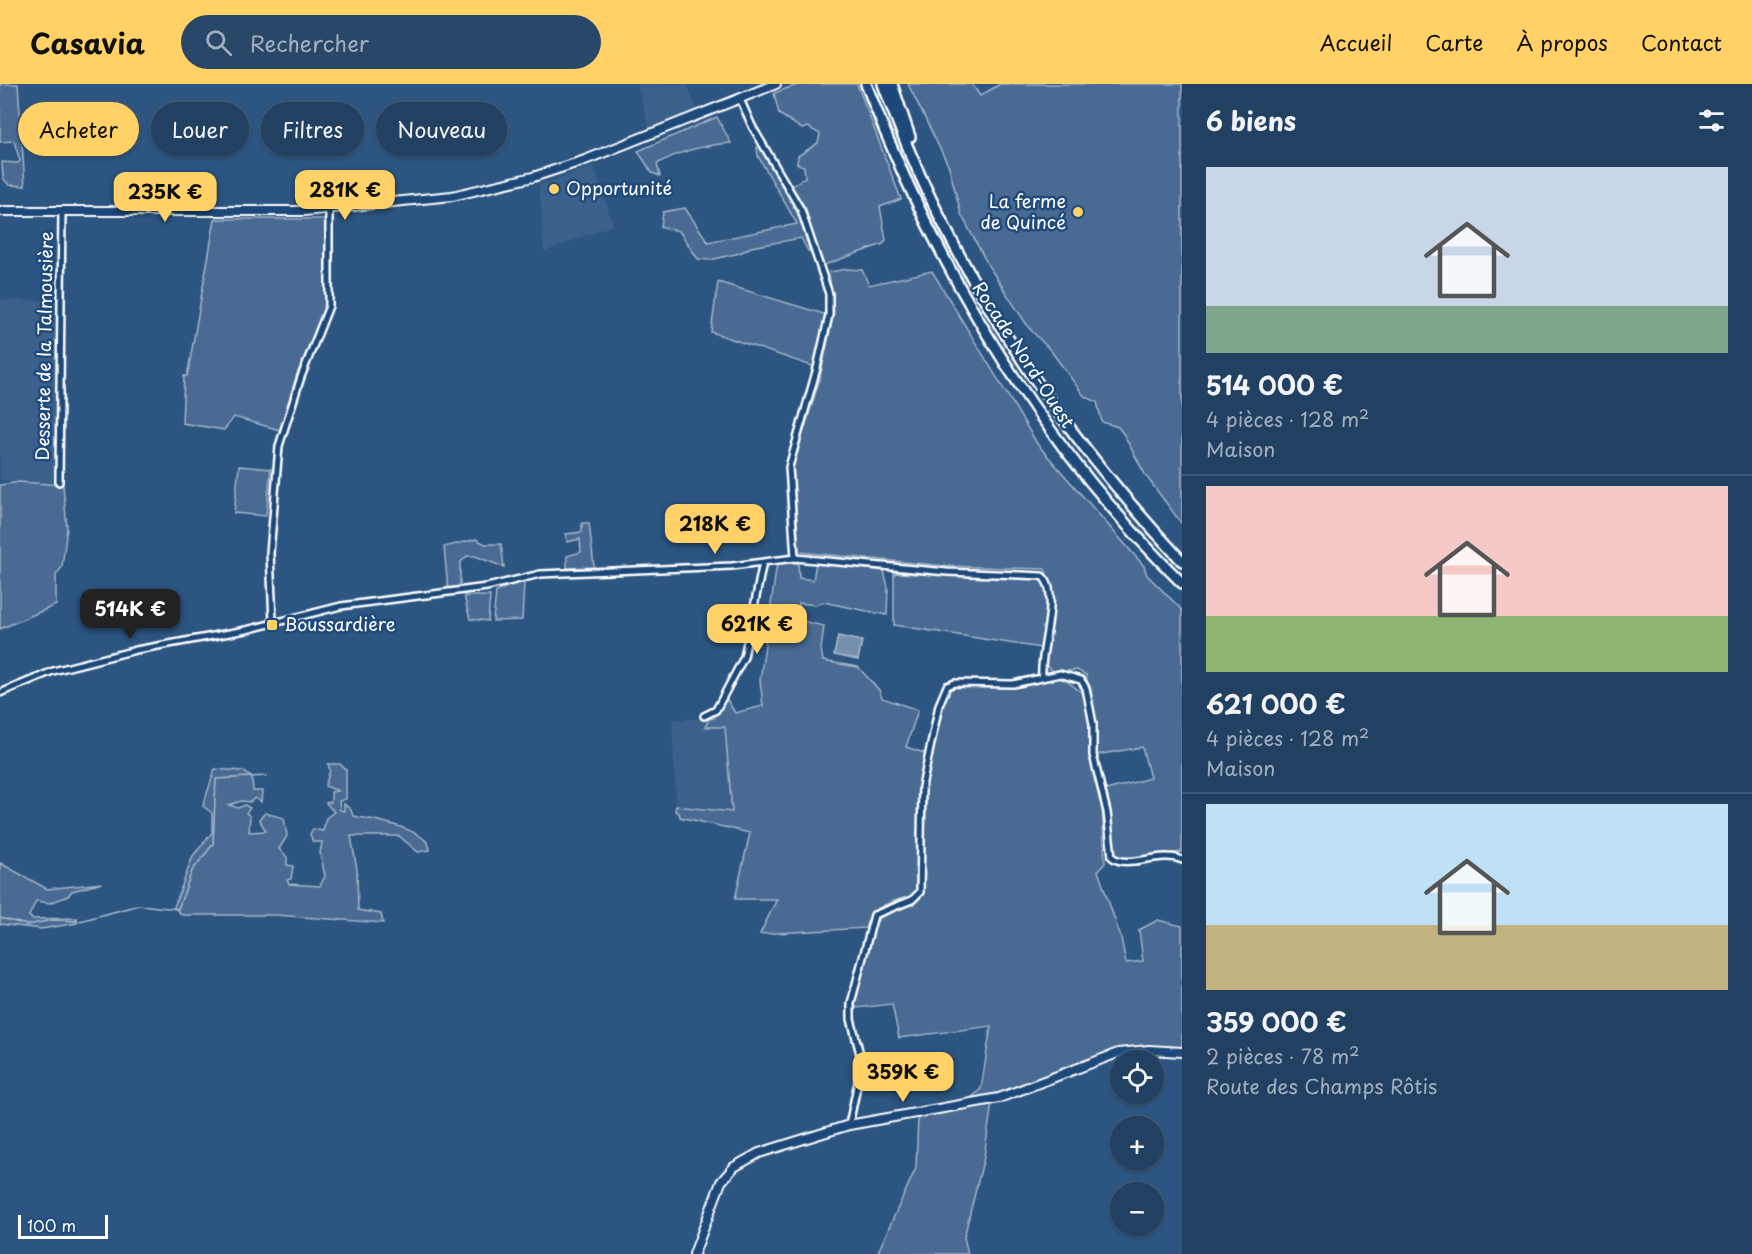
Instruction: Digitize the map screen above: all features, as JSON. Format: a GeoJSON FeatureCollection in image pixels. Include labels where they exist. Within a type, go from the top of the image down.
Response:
{"type":"FeatureCollection","features":[{"type":"Feature","properties":{"kind":"highway","name":"Rocade Nord-Ouest"},"geometry":{"type":"LineString","coordinates":[[883,84],[922,180],[982,298],[1036,383],[1117,489],[1182,561]]}},
{"type":"Feature","properties":{"kind":"highway"},"geometry":{"type":"LineString","coordinates":[[892,84],[922,180]]}},
{"type":"Feature","properties":{"kind":"highway","name":"Rocade Nord-Ouest"},"geometry":{"type":"LineString","coordinates":[[866,85],[895,159],[925,223],[990,342],[1085,476],[1182,583]]}},
{"type":"Feature","properties":{"kind":"main road"},"geometry":{"type":"LineString","coordinates":[[0,211],[329,210],[452,196],[533,177],[633,142],[776,84]]}},
{"type":"Feature","properties":{"kind":"main road"},"geometry":{"type":"LineString","coordinates":[[694,1254],[716,1193],[734,1167],[759,1153],[849,1125],[999,1098],[1118,1053],[1149,1050],[1182,1052]]}},
{"type":"Feature","properties":{"kind":"street"},"geometry":{"type":"LineString","coordinates":[[740,99],[752,126],[801,210],[829,294],[829,315],[820,356],[789,467],[795,558]]}},
{"type":"Feature","properties":{"kind":"street"},"geometry":{"type":"LineString","coordinates":[[273,622],[270,553],[279,446],[301,377],[329,306],[329,210]]}},
{"type":"Feature","properties":{"kind":"street","name":"Desserte de la Talmousière"},"geometry":{"type":"LineString","coordinates":[[59,482],[62,211]]}},
{"type":"Feature","properties":{"kind":"street"},"geometry":{"type":"LineString","coordinates":[[0,693],[69,666],[341,606],[487,587],[540,574],[763,562],[795,558],[947,572],[1041,576],[1048,583],[1050,599],[1041,662],[1042,676]]}},
{"type":"Feature","properties":{"kind":"street"},"geometry":{"type":"LineString","coordinates":[[704,716],[716,710],[744,657],[763,562]]}},
{"type":"Feature","properties":{"kind":"street"},"geometry":{"type":"LineString","coordinates":[[849,1125],[862,1062],[851,1019],[851,1003],[870,925],[878,912],[912,900],[920,892],[922,787],[939,705],[947,686],[955,683],[1013,684],[1042,676],[1071,675],[1081,680],[1086,688],[1094,724],[1093,755],[1107,812],[1112,857],[1122,862],[1154,857],[1182,860]]}},
{"type":"Feature","properties":{"kind":"shaded area"},"geometry":{"type":"Polygon","coordinates":[[[0,84],[18,84],[18,154],[14,141],[0,142],[0,84]]]}},
{"type":"Feature","properties":{"kind":"shaded area"},"geometry":{"type":"Polygon","coordinates":[[[637,84],[687,84],[697,109],[649,129],[637,84]]]}},
{"type":"Feature","properties":{"kind":"shaded area"},"geometry":{"type":"Polygon","coordinates":[[[800,84],[857,84],[901,199],[880,207],[886,240],[883,244],[824,265],[815,247],[806,209],[792,186],[805,177],[804,166],[797,164],[798,156],[818,143],[820,134],[808,127],[802,129],[779,114],[774,93],[800,84]]]}},
{"type":"Feature","properties":{"kind":"shaded area"},"geometry":{"type":"Polygon","coordinates":[[[908,84],[972,84],[980,96],[1000,84],[1182,84],[1182,524],[1146,476],[1124,435],[1118,427],[1102,422],[1097,402],[1084,396],[1051,351],[1029,328],[988,265],[961,214],[949,167],[908,84]]]}},
{"type":"Feature","properties":{"kind":"shaded area"},"geometry":{"type":"Polygon","coordinates":[[[717,117],[731,143],[693,149],[665,159],[657,164],[660,176],[652,173],[638,151],[717,117]]]}},
{"type":"Feature","properties":{"kind":"shaded area"},"geometry":{"type":"Polygon","coordinates":[[[762,146],[802,217],[812,254],[801,238],[751,247],[740,253],[710,260],[698,259],[679,231],[661,227],[663,212],[685,208],[708,242],[797,224],[758,156],[757,147],[762,146]]]}},
{"type":"Feature","properties":{"kind":"shaded area"},"geometry":{"type":"Polygon","coordinates":[[[18,156],[23,156],[25,186],[9,185],[3,178],[2,162],[18,163],[20,161],[18,156]]]}},
{"type":"Feature","properties":{"kind":"shaded area"},"geometry":{"type":"Polygon","coordinates":[[[594,166],[613,225],[544,252],[539,185],[594,166]]]}},
{"type":"Feature","properties":{"kind":"shaded area"},"geometry":{"type":"Polygon","coordinates":[[[191,171],[213,172],[212,200],[201,200],[201,191],[190,191],[191,171]]]}},
{"type":"Feature","properties":{"kind":"shaded area"},"geometry":{"type":"Polygon","coordinates":[[[215,219],[323,219],[325,224],[326,305],[297,374],[280,430],[234,417],[224,430],[182,423],[184,376],[187,376],[189,366],[215,219]]]}},
{"type":"Feature","properties":{"kind":"shaded area"},"geometry":{"type":"Polygon","coordinates":[[[847,269],[862,270],[869,285],[932,271],[1038,445],[1144,566],[1147,575],[1182,610],[1182,852],[1122,860],[1114,857],[1106,790],[1150,778],[1142,747],[1096,755],[1097,731],[1086,675],[1077,670],[1055,672],[1042,663],[1051,604],[1051,592],[1045,569],[946,566],[799,552],[793,467],[820,378],[834,312],[829,272],[847,269]]]}},
{"type":"Feature","properties":{"kind":"shaded area"},"geometry":{"type":"Polygon","coordinates":[[[718,282],[827,315],[815,367],[711,332],[718,282]]]}},
{"type":"Feature","properties":{"kind":"shaded area"},"geometry":{"type":"Polygon","coordinates":[[[0,300],[56,301],[55,484],[0,480],[0,300]]]}},
{"type":"Feature","properties":{"kind":"shaded area"},"geometry":{"type":"Polygon","coordinates":[[[239,466],[271,469],[266,516],[234,513],[239,466]]]}},
{"type":"Feature","properties":{"kind":"shaded area"},"geometry":{"type":"Polygon","coordinates":[[[19,482],[63,485],[67,528],[62,567],[56,575],[56,605],[0,629],[0,485],[19,482]]]}},
{"type":"Feature","properties":{"kind":"shaded area"},"geometry":{"type":"Polygon","coordinates":[[[582,523],[589,523],[594,567],[567,568],[567,556],[581,552],[580,539],[567,542],[566,534],[582,532],[582,523]]]}},
{"type":"Feature","properties":{"kind":"shaded area"},"geometry":{"type":"Polygon","coordinates":[[[476,539],[485,544],[501,544],[504,567],[475,556],[467,556],[460,563],[460,584],[458,587],[448,588],[444,547],[476,539]]]}},
{"type":"Feature","properties":{"kind":"shaded area"},"geometry":{"type":"Polygon","coordinates":[[[777,563],[798,563],[799,578],[813,580],[816,563],[884,571],[888,587],[887,615],[823,602],[816,605],[799,603],[797,620],[824,626],[821,649],[823,661],[858,667],[879,690],[882,698],[918,710],[906,747],[927,754],[919,781],[916,892],[914,895],[877,909],[865,928],[760,934],[777,899],[735,899],[750,833],[680,817],[675,811],[676,806],[732,812],[725,727],[705,727],[709,719],[714,718],[726,698],[735,713],[763,706],[760,680],[777,563]]]}},
{"type":"Feature","properties":{"kind":"shaded area"},"geometry":{"type":"Polygon","coordinates":[[[894,573],[1038,579],[1044,585],[1048,601],[1047,621],[1041,648],[894,625],[894,573]]]}},
{"type":"Feature","properties":{"kind":"shaded area"},"geometry":{"type":"Polygon","coordinates":[[[518,582],[524,583],[522,620],[493,621],[496,592],[518,582]]]}},
{"type":"Feature","properties":{"kind":"shaded area"},"geometry":{"type":"Polygon","coordinates":[[[464,596],[490,596],[488,621],[470,619],[464,596]]]}},
{"type":"Feature","properties":{"kind":"shaded area"},"geometry":{"type":"Polygon","coordinates":[[[838,636],[862,641],[858,660],[834,655],[838,636]]]}},
{"type":"Feature","properties":{"kind":"shaded area"},"geometry":{"type":"Polygon","coordinates":[[[1061,677],[1084,694],[1092,731],[1089,750],[1102,804],[1105,863],[1098,871],[1121,938],[1126,963],[1143,961],[1139,930],[1158,920],[1182,926],[1182,1047],[1110,1050],[1110,1053],[1013,1089],[968,1101],[981,1089],[991,1026],[899,1038],[892,1004],[856,1008],[855,1001],[875,924],[885,912],[921,895],[927,777],[947,691],[951,686],[1014,687],[1061,677]]]}},
{"type":"Feature","properties":{"kind":"shaded area"},"geometry":{"type":"Polygon","coordinates":[[[722,705],[732,812],[676,806],[672,720],[714,718],[722,705]]]}},
{"type":"Feature","properties":{"kind":"shaded area"},"geometry":{"type":"Polygon","coordinates":[[[328,764],[340,764],[346,770],[346,799],[339,801],[340,810],[344,811],[344,804],[351,810],[353,816],[410,831],[420,836],[430,850],[418,852],[399,836],[351,836],[357,870],[358,910],[381,914],[383,923],[275,915],[182,915],[174,907],[193,856],[212,833],[212,813],[203,806],[215,769],[243,771],[252,778],[253,791],[262,791],[261,802],[255,798],[250,802],[241,801],[229,805],[238,808],[245,805],[250,808],[246,813],[250,816],[249,832],[266,831],[259,819],[265,813],[284,818],[287,836],[279,849],[287,857],[287,865],[293,866],[291,879],[287,880],[289,884],[320,886],[325,876],[320,853],[322,842],[313,842],[310,834],[313,829],[323,831],[326,818],[334,812],[326,803],[331,802],[331,792],[338,791],[325,786],[330,770],[328,764]]]}},
{"type":"Feature","properties":{"kind":"shaded area"},"geometry":{"type":"Polygon","coordinates":[[[0,863],[47,889],[102,883],[72,891],[68,896],[50,903],[36,901],[29,916],[32,919],[77,918],[77,923],[41,929],[0,924],[0,863]]]}},
{"type":"Feature","properties":{"kind":"shaded area"},"geometry":{"type":"Polygon","coordinates":[[[992,1103],[984,1157],[964,1237],[968,1254],[877,1254],[916,1168],[918,1117],[992,1103]]]}},
{"type":"Feature","properties":{"kind":"waterway"},"geometry":{"type":"LineString","coordinates":[[0,918],[27,925],[52,920],[80,921],[139,905],[178,909],[192,871],[213,844],[216,779],[266,776]]}},
{"type":"Feature","properties":{"kind":"place","name":"Opportunité"},"geometry":{"type":"Point","coordinates":[554,189]}},
{"type":"Feature","properties":{"kind":"place","name":"La ferme de Quincé"},"geometry":{"type":"Point","coordinates":[1078,212]}},
{"type":"Feature","properties":{"kind":"place","name":"Boussardière"},"geometry":{"type":"Point","coordinates":[272,625]}}]}
